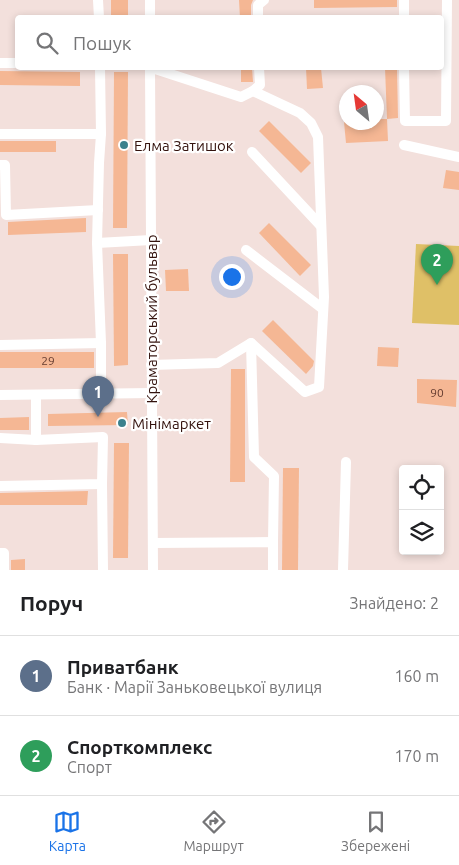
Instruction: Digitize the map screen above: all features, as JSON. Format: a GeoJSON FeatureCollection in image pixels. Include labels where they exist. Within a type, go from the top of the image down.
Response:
{"type":"FeatureCollection","features":[{"type":"Feature","properties":{"kind":"street"},"geometry":{"type":"LineString","coordinates":[[98,0],[99,15]]}},
{"type":"Feature","properties":{"kind":"street"},"geometry":{"type":"LineString","coordinates":[[150,0],[150,15]]}},
{"type":"Feature","properties":{"kind":"street"},"geometry":{"type":"LineString","coordinates":[[258,15],[258,5],[264,0]]}},
{"type":"Feature","properties":{"kind":"street"},"geometry":{"type":"LineString","coordinates":[[404,0],[404,15]]}},
{"type":"Feature","properties":{"kind":"street"},"geometry":{"type":"LineString","coordinates":[[404,70],[405,121],[446,121],[447,0]]}},
{"type":"Feature","properties":{"kind":"street"},"geometry":{"type":"LineString","coordinates":[[0,63],[15,63]]}},
{"type":"Feature","properties":{"kind":"street"},"geometry":{"type":"LineString","coordinates":[[100,70],[101,134],[97,243],[102,343],[101,395]]}},
{"type":"Feature","properties":{"kind":"street","name":"Краматорський бульвар"},"geometry":{"type":"LineString","coordinates":[[151,70],[153,570]]}},
{"type":"Feature","properties":{"kind":"street"},"geometry":{"type":"LineString","coordinates":[[158,70],[242,96],[253,91],[260,84],[259,70]]}},
{"type":"Feature","properties":{"kind":"street"},"geometry":{"type":"LineString","coordinates":[[251,343],[305,392],[319,387],[323,309],[318,138],[311,123],[300,113],[253,91]]}},
{"type":"Feature","properties":{"kind":"street"},"geometry":{"type":"LineString","coordinates":[[0,134],[101,134]]}},
{"type":"Feature","properties":{"kind":"street"},"geometry":{"type":"LineString","coordinates":[[404,145],[459,157]]}},
{"type":"Feature","properties":{"kind":"street"},"geometry":{"type":"LineString","coordinates":[[252,152],[321,226]]}},
{"type":"Feature","properties":{"kind":"street"},"geometry":{"type":"LineString","coordinates":[[0,165],[5,165],[6,215],[98,210]]}},
{"type":"Feature","properties":{"kind":"street"},"geometry":{"type":"LineString","coordinates":[[97,243],[151,240]]}},
{"type":"Feature","properties":{"kind":"street"},"geometry":{"type":"LineString","coordinates":[[246,250],[323,309]]}},
{"type":"Feature","properties":{"kind":"street"},"geometry":{"type":"LineString","coordinates":[[0,345],[102,343]]}},
{"type":"Feature","properties":{"kind":"street"},"geometry":{"type":"LineString","coordinates":[[151,365],[218,363],[251,343]]}},
{"type":"Feature","properties":{"kind":"street"},"geometry":{"type":"LineString","coordinates":[[251,343],[254,457],[274,476],[273,570]]}},
{"type":"Feature","properties":{"kind":"street"},"geometry":{"type":"LineString","coordinates":[[0,395],[152,393]]}},
{"type":"Feature","properties":{"kind":"street"},"geometry":{"type":"LineString","coordinates":[[36,395],[36,440]]}},
{"type":"Feature","properties":{"kind":"street"},"geometry":{"type":"LineString","coordinates":[[0,438],[36,440],[103,437],[104,570]]}},
{"type":"Feature","properties":{"kind":"street"},"geometry":{"type":"LineString","coordinates":[[343,570],[346,462]]}},
{"type":"Feature","properties":{"kind":"street"},"geometry":{"type":"LineString","coordinates":[[0,486],[102,484]]}},
{"type":"Feature","properties":{"kind":"street"},"geometry":{"type":"LineString","coordinates":[[152,543],[273,542]]}},
{"type":"Feature","properties":{"kind":"street"},"geometry":{"type":"LineString","coordinates":[[0,553],[4,553],[4,570]]}},
{"type":"Feature","properties":{"kind":"shaded area"},"geometry":{"type":"Polygon","coordinates":[[[416,244],[459,246],[459,325],[412,323],[416,244]]]}},
{"type":"Feature","properties":{"kind":"building"},"geometry":{"type":"Polygon","coordinates":[[[111,0],[128,0],[128,15],[111,15],[111,0]]]}},
{"type":"Feature","properties":{"kind":"building"},"geometry":{"type":"Polygon","coordinates":[[[239,0],[253,0],[251,15],[240,15],[239,0]]]}},
{"type":"Feature","properties":{"kind":"building"},"geometry":{"type":"Polygon","coordinates":[[[314,0],[397,0],[397,7],[314,8],[314,0]]]}},
{"type":"Feature","properties":{"kind":"building"},"geometry":{"type":"Polygon","coordinates":[[[241,70],[252,70],[253,82],[241,82],[241,70]]]}},
{"type":"Feature","properties":{"kind":"building"},"geometry":{"type":"Polygon","coordinates":[[[306,70],[321,70],[323,88],[307,89],[306,70]]]}},
{"type":"Feature","properties":{"kind":"building"},"geometry":{"type":"Polygon","coordinates":[[[385,70],[397,70],[398,118],[387,119],[385,70]]]}},
{"type":"Feature","properties":{"kind":"building"},"geometry":{"type":"Polygon","coordinates":[[[0,71],[80,72],[80,86],[0,85],[0,71]]]}},
{"type":"Feature","properties":{"kind":"building"},"geometry":{"type":"Polygon","coordinates":[[[114,72],[128,72],[127,228],[113,228],[114,72]]]}},
{"type":"Feature","properties":{"kind":"building"},"geometry":{"type":"Polygon","coordinates":[[[384,119],[387,119],[388,141],[346,143],[345,130],[384,130],[384,119]]]}},
{"type":"Feature","properties":{"kind":"building"},"geometry":{"type":"Polygon","coordinates":[[[269,121],[311,163],[301,173],[259,131],[269,121]]]}},
{"type":"Feature","properties":{"kind":"building"},"geometry":{"type":"Polygon","coordinates":[[[0,141],[56,141],[56,152],[0,152],[0,141]]]}},
{"type":"Feature","properties":{"kind":"building"},"geometry":{"type":"Polygon","coordinates":[[[446,170],[459,172],[459,190],[443,188],[446,170]]]}},
{"type":"Feature","properties":{"kind":"building"},"geometry":{"type":"Polygon","coordinates":[[[86,218],[86,232],[8,235],[8,222],[86,218]]]}},
{"type":"Feature","properties":{"kind":"building"},"geometry":{"type":"Polygon","coordinates":[[[269,223],[311,265],[300,276],[259,233],[269,223]]]}},
{"type":"Feature","properties":{"kind":"building"},"geometry":{"type":"Polygon","coordinates":[[[113,254],[128,254],[128,365],[114,366],[113,254]]]}},
{"type":"Feature","properties":{"kind":"building"},"geometry":{"type":"Polygon","coordinates":[[[188,269],[189,291],[166,291],[165,270],[188,269]]]}},
{"type":"Feature","properties":{"kind":"building"},"geometry":{"type":"Polygon","coordinates":[[[273,320],[314,361],[313,366],[306,374],[262,331],[273,320]]]}},
{"type":"Feature","properties":{"kind":"building"},"geometry":{"type":"Polygon","coordinates":[[[378,347],[399,348],[398,367],[377,366],[378,347]]]}},
{"type":"Feature","properties":{"kind":"building"},"geometry":{"type":"Polygon","coordinates":[[[0,352],[94,352],[94,368],[0,368],[0,352]]]}},
{"type":"Feature","properties":{"kind":"building"},"geometry":{"type":"Polygon","coordinates":[[[231,369],[245,369],[245,482],[230,482],[231,369]]]}},
{"type":"Feature","properties":{"kind":"building"},"geometry":{"type":"Polygon","coordinates":[[[417,379],[457,380],[456,407],[417,403],[417,379]]]}},
{"type":"Feature","properties":{"kind":"building"},"geometry":{"type":"Polygon","coordinates":[[[127,412],[128,425],[48,426],[48,414],[127,412]]]}},
{"type":"Feature","properties":{"kind":"building"},"geometry":{"type":"Polygon","coordinates":[[[29,417],[29,430],[0,430],[0,418],[29,417]]]}},
{"type":"Feature","properties":{"kind":"building"},"geometry":{"type":"Polygon","coordinates":[[[114,443],[129,443],[128,558],[113,558],[114,443]]]}},
{"type":"Feature","properties":{"kind":"building"},"geometry":{"type":"Polygon","coordinates":[[[283,468],[299,468],[298,570],[282,570],[283,468]]]}},
{"type":"Feature","properties":{"kind":"building"},"geometry":{"type":"Polygon","coordinates":[[[88,491],[87,505],[0,505],[0,493],[88,491]]]}},
{"type":"Feature","properties":{"kind":"building"},"geometry":{"type":"Polygon","coordinates":[[[25,559],[25,570],[11,570],[11,560],[25,559]]]}},
{"type":"Feature","properties":{"kind":"place","name":"Елма Затишок"},"geometry":{"type":"Point","coordinates":[124,145]}},
{"type":"Feature","properties":{"kind":"place","name":"Спорткомплекс"},"geometry":{"type":"Point","coordinates":[437,285]}},
{"type":"Feature","properties":{"kind":"place","name":"Приватбанк"},"geometry":{"type":"Point","coordinates":[98,417]}},
{"type":"Feature","properties":{"kind":"place","name":"Мінімаркет"},"geometry":{"type":"Point","coordinates":[122,423]}}]}
